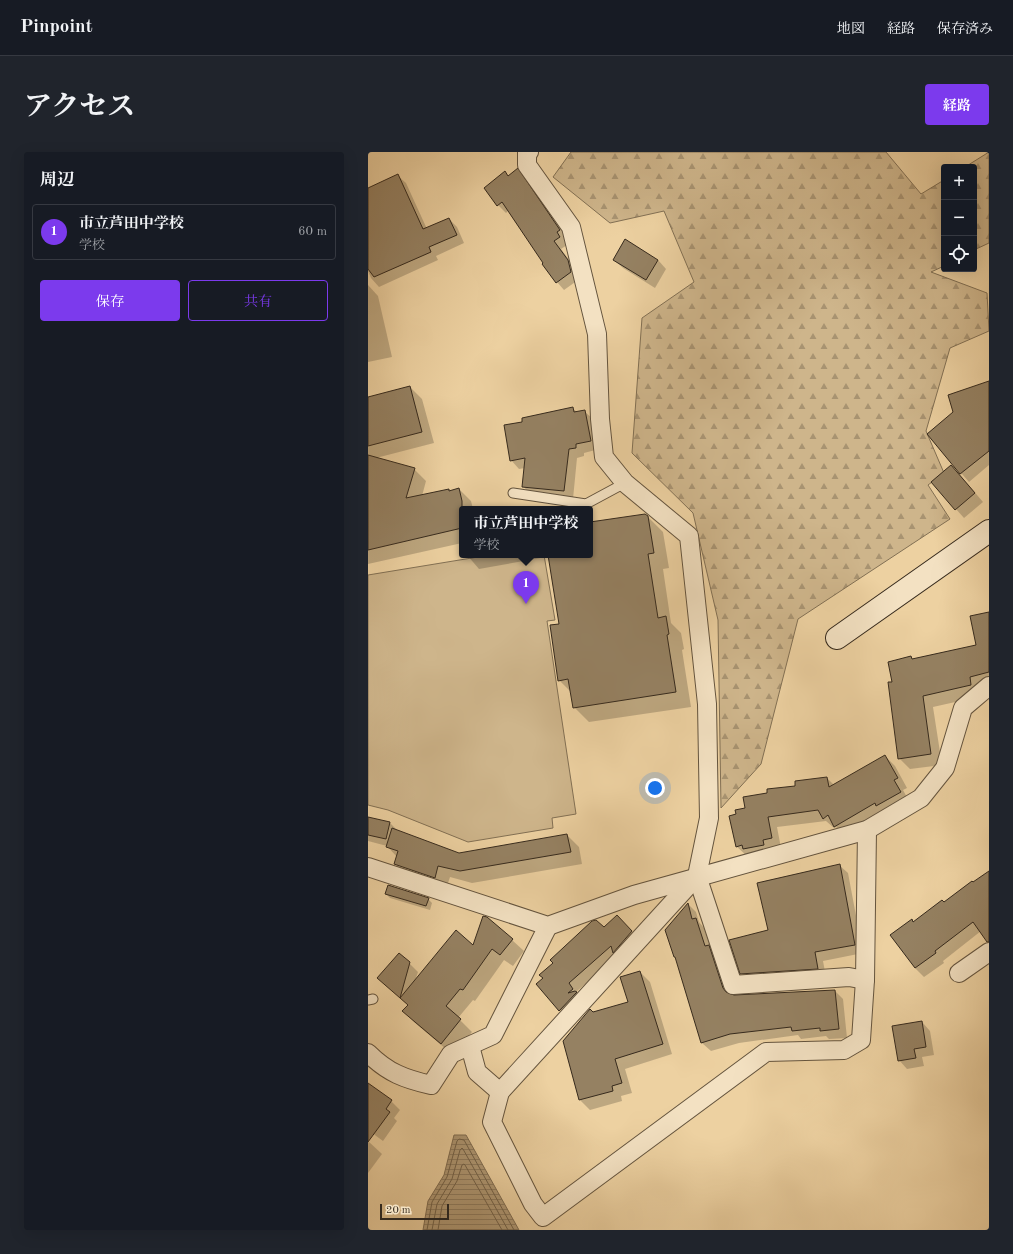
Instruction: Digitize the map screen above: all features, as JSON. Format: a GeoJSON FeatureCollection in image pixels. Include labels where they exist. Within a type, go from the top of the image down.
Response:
{"type":"FeatureCollection","features":[{"type":"Feature","properties":{"kind":"street"},"geometry":{"type":"LineString","coordinates":[[529,152],[527,154],[527,165],[572,228],[597,334],[600,419],[604,457],[625,483],[689,536],[707,704],[709,818],[697,876],[733,985],[849,976],[865,980]]}},
{"type":"Feature","properties":{"kind":"street"},"geometry":{"type":"LineString","coordinates":[[838,638],[989,531]]}},
{"type":"Feature","properties":{"kind":"street"},"geometry":{"type":"LineString","coordinates":[[368,867],[548,926],[634,895],[697,876],[867,830],[921,798],[945,768],[963,708],[989,686]]}},
{"type":"Feature","properties":{"kind":"street"},"geometry":{"type":"LineString","coordinates":[[697,876],[500,1092],[492,1122],[533,1204],[543,1217],[766,1052],[844,1050],[861,1040],[865,980],[867,830]]}},
{"type":"Feature","properties":{"kind":"street"},"geometry":{"type":"LineString","coordinates":[[368,1053],[379,1064],[405,1078],[432,1086],[451,1054],[493,1035],[548,926]]}},
{"type":"Feature","properties":{"kind":"street"},"geometry":{"type":"LineString","coordinates":[[959,974],[989,952]]}},
{"type":"Feature","properties":{"kind":"street"},"geometry":{"type":"LineString","coordinates":[[470,1046],[477,1072],[500,1092]]}},
{"type":"Feature","properties":{"kind":"lane"},"geometry":{"type":"LineString","coordinates":[[513,493],[586,504],[625,483]]}},
{"type":"Feature","properties":{"kind":"green space"},"geometry":{"type":"Polygon","coordinates":[[[571,152],[886,152],[921,194],[941,182],[941,267],[931,272],[987,293],[989,331],[950,348],[926,431],[944,473],[928,485],[950,519],[798,619],[761,764],[721,808],[718,620],[693,513],[632,453],[642,318],[694,282],[664,211],[610,223],[553,177],[571,152]]]}},
{"type":"Feature","properties":{"kind":"green space"},"geometry":{"type":"Polygon","coordinates":[[[989,152],[989,243],[977,249],[977,164],[970,164],[989,152]]]}},
{"type":"Feature","properties":{"kind":"green space"},"geometry":{"type":"Polygon","coordinates":[[[472,558],[545,558],[555,620],[547,621],[576,814],[552,818],[553,828],[468,842],[388,810],[368,805],[368,575],[472,558]]]}},
{"type":"Feature","properties":{"kind":"water"},"geometry":{"type":"Polygon","coordinates":[[[454,1135],[466,1135],[519,1230],[423,1230],[428,1201],[444,1175],[454,1135]]]}},
{"type":"Feature","properties":{"kind":"building"},"geometry":{"type":"Polygon","coordinates":[[[518,168],[560,230],[557,232],[560,237],[554,241],[568,260],[571,272],[556,283],[502,202],[497,206],[484,188],[505,171],[508,176],[518,168]]]}},
{"type":"Feature","properties":{"kind":"building"},"geometry":{"type":"Polygon","coordinates":[[[398,174],[423,229],[449,218],[457,235],[429,247],[431,252],[374,277],[368,269],[368,188],[398,174]]]}},
{"type":"Feature","properties":{"kind":"building"},"geometry":{"type":"Polygon","coordinates":[[[625,239],[658,260],[646,280],[613,260],[625,239]]]}},
{"type":"Feature","properties":{"kind":"building"},"geometry":{"type":"Polygon","coordinates":[[[989,381],[989,451],[960,474],[927,434],[953,412],[948,395],[989,381]]]}},
{"type":"Feature","properties":{"kind":"building"},"geometry":{"type":"Polygon","coordinates":[[[410,386],[422,432],[368,446],[368,397],[410,386]]]}},
{"type":"Feature","properties":{"kind":"building"},"geometry":{"type":"Polygon","coordinates":[[[573,407],[574,412],[585,410],[591,441],[576,444],[576,448],[569,449],[564,491],[522,487],[525,458],[510,461],[504,425],[522,422],[522,418],[573,407]]]}},
{"type":"Feature","properties":{"kind":"building"},"geometry":{"type":"Polygon","coordinates":[[[368,455],[415,468],[406,498],[459,488],[462,506],[459,506],[459,529],[368,550],[368,455]]]}},
{"type":"Feature","properties":{"kind":"building"},"geometry":{"type":"Polygon","coordinates":[[[951,465],[975,493],[955,510],[931,482],[951,465]]]}},
{"type":"Feature","properties":{"kind":"building"},"geometry":{"type":"Polygon","coordinates":[[[645,514],[648,516],[654,553],[648,554],[658,618],[666,616],[669,634],[667,635],[676,692],[573,708],[568,679],[558,681],[550,625],[559,624],[548,558],[593,558],[593,522],[645,514]]]}},
{"type":"Feature","properties":{"kind":"building"},"geometry":{"type":"Polygon","coordinates":[[[989,612],[989,672],[970,677],[971,685],[923,696],[931,754],[898,759],[888,682],[892,682],[888,662],[911,656],[912,659],[976,645],[970,616],[989,612]]]}},
{"type":"Feature","properties":{"kind":"building"},"geometry":{"type":"Polygon","coordinates":[[[885,755],[898,778],[894,780],[901,792],[876,806],[875,803],[834,827],[828,815],[823,819],[818,810],[768,817],[772,838],[763,840],[764,845],[743,849],[742,845],[736,847],[729,816],[736,814],[735,810],[745,808],[743,797],[767,793],[767,789],[795,786],[795,781],[827,777],[829,787],[885,755]]]}},
{"type":"Feature","properties":{"kind":"building"},"geometry":{"type":"Polygon","coordinates":[[[368,817],[390,822],[386,839],[368,835],[368,817]]]}},
{"type":"Feature","properties":{"kind":"building"},"geometry":{"type":"Polygon","coordinates":[[[392,828],[459,853],[567,834],[571,852],[460,871],[438,866],[435,878],[394,864],[398,851],[386,847],[392,828]]]}},
{"type":"Feature","properties":{"kind":"building"},"geometry":{"type":"Polygon","coordinates":[[[840,864],[855,945],[815,952],[818,969],[740,974],[729,940],[768,930],[757,883],[840,864]]]}},
{"type":"Feature","properties":{"kind":"building"},"geometry":{"type":"Polygon","coordinates":[[[989,871],[989,942],[987,942],[973,922],[935,951],[936,953],[915,968],[890,935],[912,919],[913,922],[942,900],[944,902],[972,881],[973,882],[989,871]]]}},
{"type":"Feature","properties":{"kind":"building"},"geometry":{"type":"Polygon","coordinates":[[[388,885],[429,898],[426,906],[385,894],[388,885]]]}},
{"type":"Feature","properties":{"kind":"building"},"geometry":{"type":"Polygon","coordinates":[[[688,903],[692,919],[696,918],[705,946],[709,945],[723,988],[726,992],[734,995],[835,990],[839,1029],[820,1031],[820,1028],[792,1031],[791,1027],[730,1034],[701,1043],[675,957],[665,930],[688,903]]]}},
{"type":"Feature","properties":{"kind":"building"},"geometry":{"type":"Polygon","coordinates":[[[617,915],[632,931],[613,953],[611,946],[569,983],[573,989],[568,993],[575,991],[577,992],[559,1011],[536,984],[543,978],[539,975],[553,963],[550,960],[592,921],[596,920],[604,927],[617,915]]]}},
{"type":"Feature","properties":{"kind":"building"},"geometry":{"type":"Polygon","coordinates":[[[483,916],[487,917],[513,939],[500,955],[492,949],[463,990],[460,989],[446,1006],[461,1019],[441,1044],[402,1011],[408,1005],[400,998],[456,930],[473,945],[483,916]]]}},
{"type":"Feature","properties":{"kind":"building"},"geometry":{"type":"Polygon","coordinates":[[[399,953],[410,962],[400,998],[377,978],[399,953]]]}},
{"type":"Feature","properties":{"kind":"building"},"geometry":{"type":"Polygon","coordinates":[[[640,971],[663,1044],[615,1059],[622,1083],[612,1086],[613,1091],[579,1100],[563,1041],[590,1009],[593,1012],[628,1002],[620,977],[640,971]]]}},
{"type":"Feature","properties":{"kind":"building"},"geometry":{"type":"Polygon","coordinates":[[[922,1021],[926,1047],[914,1049],[916,1058],[898,1061],[892,1026],[922,1021]]]}},
{"type":"Feature","properties":{"kind":"building"},"geometry":{"type":"Polygon","coordinates":[[[368,1083],[392,1100],[386,1109],[390,1112],[368,1142],[368,1083]]]}},
{"type":"Feature","properties":{"kind":"place","name":"市立芦田中学校"},"geometry":{"type":"Point","coordinates":[526,604]}}]}
